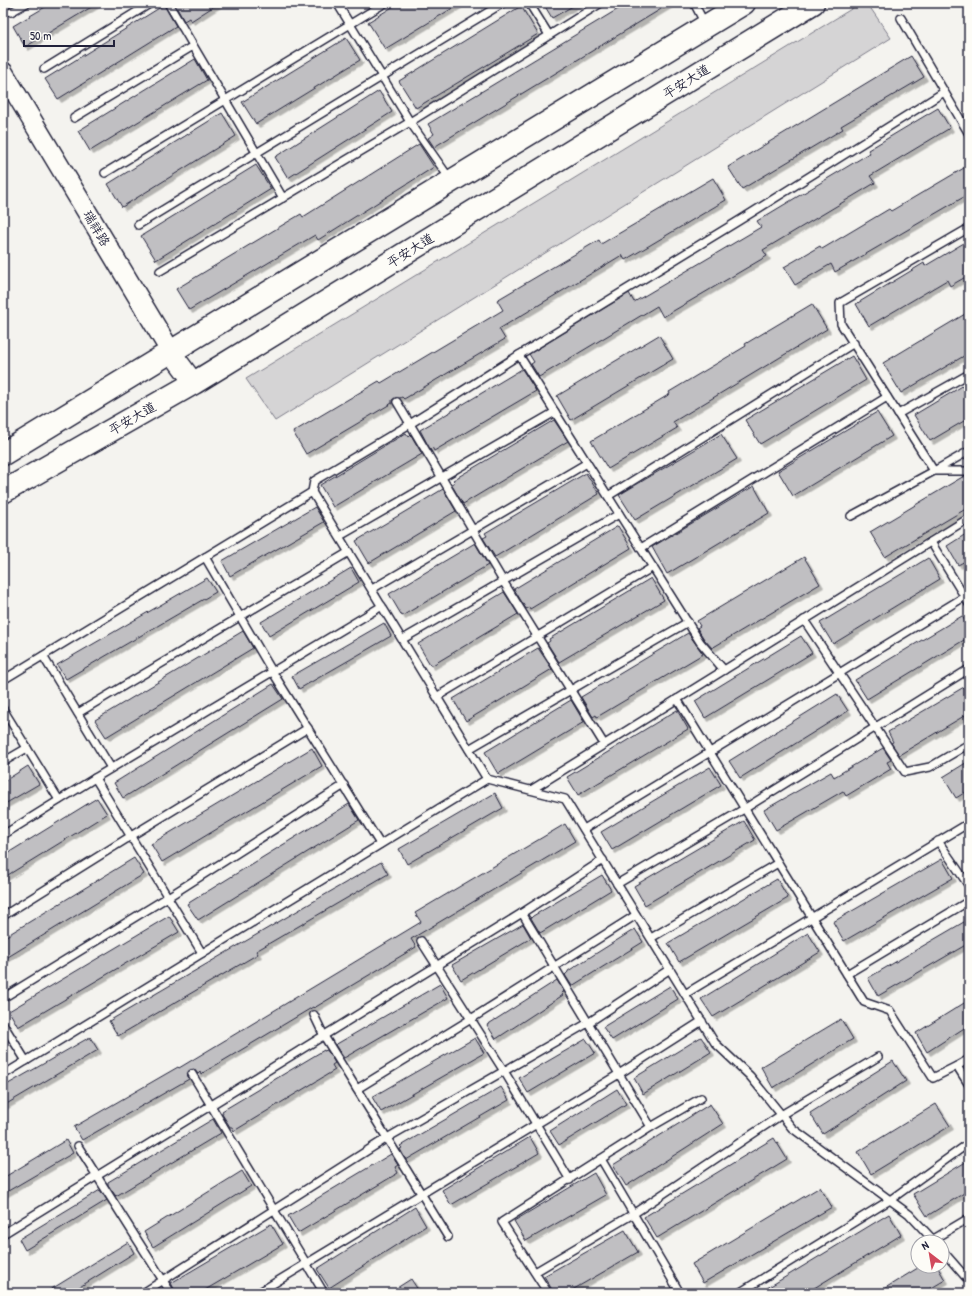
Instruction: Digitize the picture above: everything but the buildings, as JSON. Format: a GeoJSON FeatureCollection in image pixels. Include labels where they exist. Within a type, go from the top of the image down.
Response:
{"type":"FeatureCollection","features":[{"type":"Feature","properties":{"kind":"main road"},"geometry":{"type":"LineString","coordinates":[[3,454],[744,3]]}},
{"type":"Feature","properties":{"kind":"main road","name":"平安大道"},"geometry":{"type":"LineString","coordinates":[[3,492],[194,383],[813,3]]}},
{"type":"Feature","properties":{"kind":"street","name":"瑞祥路"},"geometry":{"type":"LineString","coordinates":[[3,72],[171,352],[194,383]]}},
{"type":"Feature","properties":{"kind":"lane"},"geometry":{"type":"LineString","coordinates":[[11,12],[27,3]]}},
{"type":"Feature","properties":{"kind":"lane"},"geometry":{"type":"LineString","coordinates":[[44,69],[151,3]]}},
{"type":"Feature","properties":{"kind":"lane"},"geometry":{"type":"LineString","coordinates":[[168,3],[283,198]]}},
{"type":"Feature","properties":{"kind":"lane"},"geometry":{"type":"LineString","coordinates":[[337,3],[410,122],[452,181]]}},
{"type":"Feature","properties":{"kind":"lane"},"geometry":{"type":"LineString","coordinates":[[105,173],[385,3]]}},
{"type":"Feature","properties":{"kind":"lane"},"geometry":{"type":"LineString","coordinates":[[138,225],[504,3]]}},
{"type":"Feature","properties":{"kind":"lane"},"geometry":{"type":"LineString","coordinates":[[529,3],[549,35]]}},
{"type":"Feature","properties":{"kind":"lane"},"geometry":{"type":"LineString","coordinates":[[160,271],[410,122],[601,3]]}},
{"type":"Feature","properties":{"kind":"lane"},"geometry":{"type":"LineString","coordinates":[[694,3],[707,26]]}},
{"type":"Feature","properties":{"kind":"lane"},"geometry":{"type":"LineString","coordinates":[[901,18],[969,134]]}},
{"type":"Feature","properties":{"kind":"lane"},"geometry":{"type":"LineString","coordinates":[[74,118],[193,46]]}},
{"type":"Feature","properties":{"kind":"lane"},"geometry":{"type":"LineString","coordinates":[[927,1234],[909,1214],[792,1128],[750,1076],[715,1044],[566,799],[487,778],[312,492],[314,481],[410,424],[944,92]]}},
{"type":"Feature","properties":{"kind":"lane"},"geometry":{"type":"LineString","coordinates":[[934,471],[841,324],[840,303],[969,228]]}},
{"type":"Feature","properties":{"kind":"lane"},"geometry":{"type":"LineString","coordinates":[[608,496],[854,343]]}},
{"type":"Feature","properties":{"kind":"lane"},"geometry":{"type":"LineString","coordinates":[[519,355],[700,642],[724,670]]}},
{"type":"Feature","properties":{"kind":"lane"},"geometry":{"type":"LineString","coordinates":[[898,414],[969,374]]}},
{"type":"Feature","properties":{"kind":"lane"},"geometry":{"type":"LineString","coordinates":[[641,548],[888,397]]}},
{"type":"Feature","properties":{"kind":"lane"},"geometry":{"type":"LineString","coordinates":[[397,402],[503,582],[604,744]]}},
{"type":"Feature","properties":{"kind":"lane"},"geometry":{"type":"LineString","coordinates":[[340,536],[555,412]]}},
{"type":"Feature","properties":{"kind":"lane"},"geometry":{"type":"LineString","coordinates":[[851,516],[969,451]]}},
{"type":"Feature","properties":{"kind":"lane"},"geometry":{"type":"LineString","coordinates":[[372,589],[587,462]]}},
{"type":"Feature","properties":{"kind":"lane"},"geometry":{"type":"LineString","coordinates":[[934,471],[969,471]]}},
{"type":"Feature","properties":{"kind":"lane"},"geometry":{"type":"LineString","coordinates":[[3,680],[312,492]]}},
{"type":"Feature","properties":{"kind":"lane"},"geometry":{"type":"LineString","coordinates":[[403,639],[619,514]]}},
{"type":"Feature","properties":{"kind":"lane"},"geometry":{"type":"LineString","coordinates":[[531,790],[969,518]]}},
{"type":"Feature","properties":{"kind":"lane"},"geometry":{"type":"LineString","coordinates":[[931,542],[967,595],[969,604]]}},
{"type":"Feature","properties":{"kind":"lane"},"geometry":{"type":"LineString","coordinates":[[78,712],[349,552]]}},
{"type":"Feature","properties":{"kind":"lane"},"geometry":{"type":"LineString","coordinates":[[205,557],[272,671],[380,844]]}},
{"type":"Feature","properties":{"kind":"lane"},"geometry":{"type":"LineString","coordinates":[[438,696],[653,567]]}},
{"type":"Feature","properties":{"kind":"lane"},"geometry":{"type":"LineString","coordinates":[[584,829],[967,595]]}},
{"type":"Feature","properties":{"kind":"lane"},"geometry":{"type":"LineString","coordinates":[[3,835],[111,768],[382,606]]}},
{"type":"Feature","properties":{"kind":"lane"},"geometry":{"type":"LineString","coordinates":[[804,620],[905,772],[930,767],[969,744]]}},
{"type":"Feature","properties":{"kind":"lane"},"geometry":{"type":"LineString","coordinates":[[469,749],[688,622]]}},
{"type":"Feature","properties":{"kind":"lane"},"geometry":{"type":"LineString","coordinates":[[43,656],[111,768]]}},
{"type":"Feature","properties":{"kind":"lane"},"geometry":{"type":"LineString","coordinates":[[617,884],[744,809],[969,669]]}},
{"type":"Feature","properties":{"kind":"lane"},"geometry":{"type":"LineString","coordinates":[[677,699],[864,1002],[890,1011],[933,1078],[969,1059]]}},
{"type":"Feature","properties":{"kind":"lane"},"geometry":{"type":"LineString","coordinates":[[3,709],[59,800]]}},
{"type":"Feature","properties":{"kind":"lane"},"geometry":{"type":"LineString","coordinates":[[3,916],[308,728]]}},
{"type":"Feature","properties":{"kind":"lane"},"geometry":{"type":"LineString","coordinates":[[3,762],[27,748]]}},
{"type":"Feature","properties":{"kind":"lane"},"geometry":{"type":"LineString","coordinates":[[95,778],[202,953]]}},
{"type":"Feature","properties":{"kind":"lane"},"geometry":{"type":"LineString","coordinates":[[3,1075],[487,778]]}},
{"type":"Feature","properties":{"kind":"lane"},"geometry":{"type":"LineString","coordinates":[[3,998],[168,897],[344,785]]}},
{"type":"Feature","properties":{"kind":"lane"},"geometry":{"type":"LineString","coordinates":[[685,994],[969,823]]}},
{"type":"Feature","properties":{"kind":"lane"},"geometry":{"type":"LineString","coordinates":[[938,841],[969,886]]}},
{"type":"Feature","properties":{"kind":"lane"},"geometry":{"type":"LineString","coordinates":[[3,1234],[522,913],[603,860]]}},
{"type":"Feature","properties":{"kind":"lane"},"geometry":{"type":"LineString","coordinates":[[651,938],[778,863]]}},
{"type":"Feature","properties":{"kind":"lane"},"geometry":{"type":"LineString","coordinates":[[847,974],[969,900]]}},
{"type":"Feature","properties":{"kind":"lane"},"geometry":{"type":"LineString","coordinates":[[522,913],[651,1127]]}},
{"type":"Feature","properties":{"kind":"lane"},"geometry":{"type":"LineString","coordinates":[[357,1089],[636,915]]}},
{"type":"Feature","properties":{"kind":"lane"},"geometry":{"type":"LineString","coordinates":[[421,941],[504,1071],[570,1180]]}},
{"type":"Feature","properties":{"kind":"lane"},"geometry":{"type":"LineString","coordinates":[[143,1293],[387,1138],[588,1023],[670,969]]}},
{"type":"Feature","properties":{"kind":"lane"},"geometry":{"type":"LineString","coordinates":[[314,1015],[324,1036],[448,1237]]}},
{"type":"Feature","properties":{"kind":"lane"},"geometry":{"type":"LineString","coordinates":[[258,1293],[619,1074],[702,1021]]}},
{"type":"Feature","properties":{"kind":"lane"},"geometry":{"type":"LineString","coordinates":[[3,1024],[26,1061]]}},
{"type":"Feature","properties":{"kind":"lane"},"geometry":{"type":"LineString","coordinates":[[535,1272],[633,1214],[781,1114],[878,1057]]}},
{"type":"Feature","properties":{"kind":"lane"},"geometry":{"type":"LineString","coordinates":[[957,1066],[969,1085]]}},
{"type":"Feature","properties":{"kind":"lane"},"geometry":{"type":"LineString","coordinates":[[192,1074],[324,1293]]}},
{"type":"Feature","properties":{"kind":"lane"},"geometry":{"type":"LineString","coordinates":[[548,1293],[502,1222],[651,1127],[701,1098]]}},
{"type":"Feature","properties":{"kind":"lane"},"geometry":{"type":"LineString","coordinates":[[739,1293],[890,1200],[969,1143]]}},
{"type":"Feature","properties":{"kind":"lane"},"geometry":{"type":"LineString","coordinates":[[78,1146],[171,1293]]}},
{"type":"Feature","properties":{"kind":"lane"},"geometry":{"type":"LineString","coordinates":[[601,1159],[680,1293]]}},
{"type":"Feature","properties":{"kind":"lane"},"geometry":{"type":"LineString","coordinates":[[944,1234],[969,1218]]}},
{"type":"Feature","properties":{"kind":"lane"},"geometry":{"type":"LineString","coordinates":[[950,1259],[969,1281]]}},
{"type":"Feature","properties":{"kind":"shaded area"},"geometry":{"type":"Polygon","coordinates":[[[861,3],[867,3],[891,38],[275,421],[246,379],[861,3]]]}}]}
